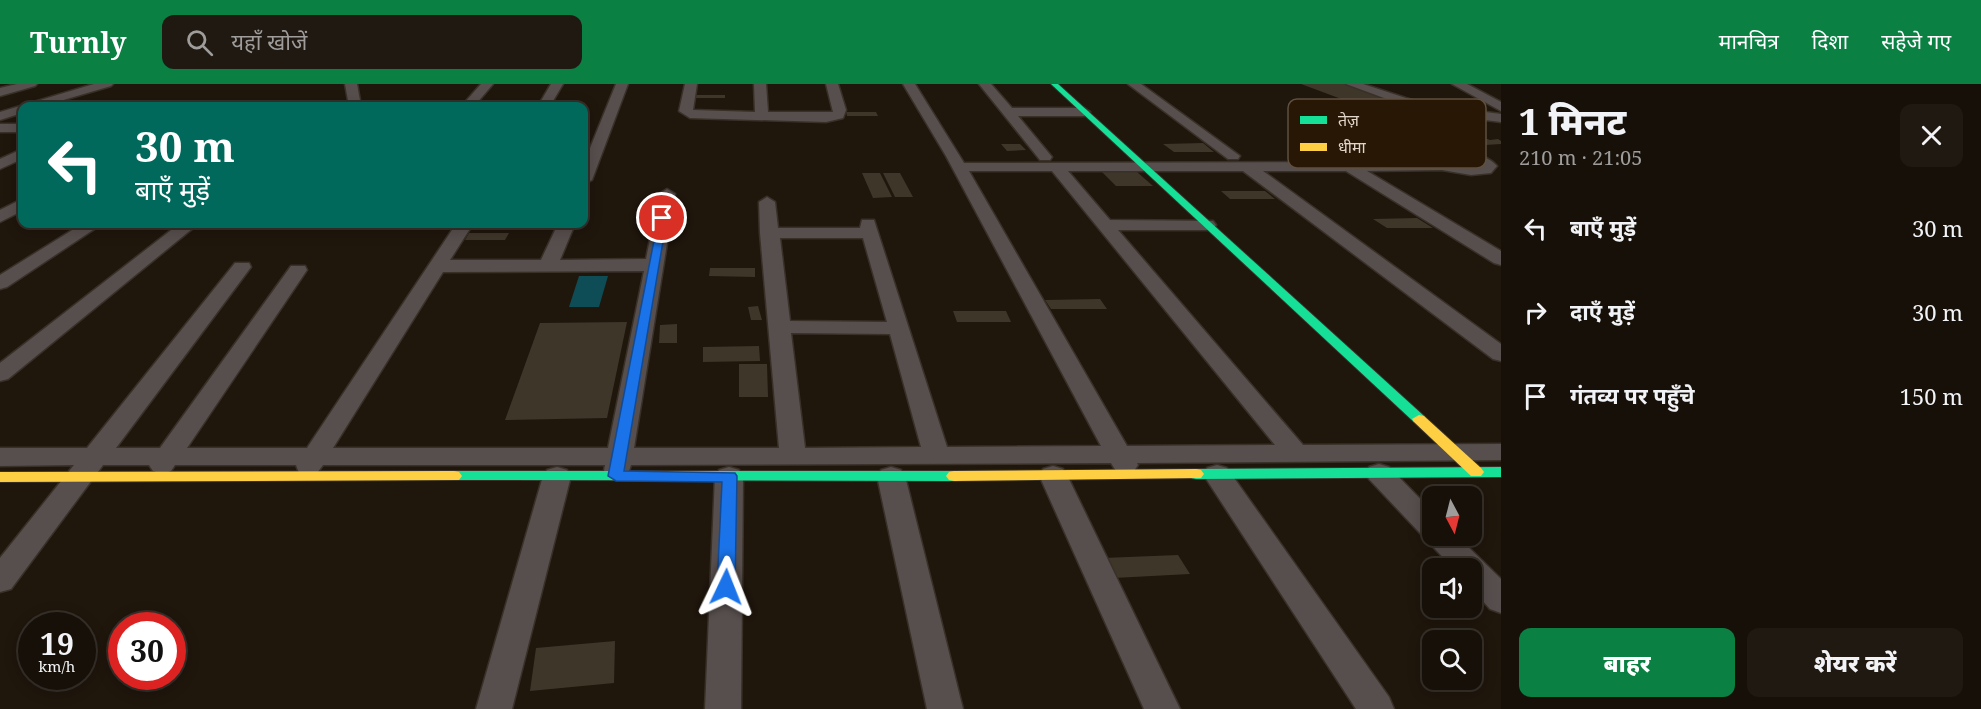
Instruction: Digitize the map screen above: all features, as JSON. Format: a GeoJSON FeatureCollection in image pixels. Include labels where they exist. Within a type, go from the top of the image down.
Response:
{"type":"FeatureCollection","features":[{"type":"Feature","properties":{"kind":"street"},"geometry":{"type":"LineString","coordinates":[[0,92],[31,84]]}},
{"type":"Feature","properties":{"kind":"street"},"geometry":{"type":"LineString","coordinates":[[45,102],[107,84]]}},
{"type":"Feature","properties":{"kind":"street"},"geometry":{"type":"LineString","coordinates":[[351,84],[353,102]]}},
{"type":"Feature","properties":{"kind":"street"},"geometry":{"type":"LineString","coordinates":[[472,101],[487,84]]}},
{"type":"Feature","properties":{"kind":"street"},"geometry":{"type":"LineString","coordinates":[[546,102],[557,84]]}},
{"type":"Feature","properties":{"kind":"street"},"geometry":{"type":"LineString","coordinates":[[588,170],[622,84]]}},
{"type":"Feature","properties":{"kind":"street"},"geometry":{"type":"LineString","coordinates":[[691,84],[685,111],[690,114],[826,118],[838,115],[840,110],[832,84]]}},
{"type":"Feature","properties":{"kind":"street"},"geometry":{"type":"LineString","coordinates":[[760,84],[762,117]]}},
{"type":"Feature","properties":{"kind":"street"},"geometry":{"type":"LineString","coordinates":[[909,84],[956,162],[1125,465]]}},
{"type":"Feature","properties":{"kind":"street"},"geometry":{"type":"LineString","coordinates":[[985,84],[1296,453]]}},
{"type":"Feature","properties":{"kind":"street"},"geometry":{"type":"LineString","coordinates":[[1054,84],[1476,472]]}},
{"type":"Feature","properties":{"kind":"street"},"geometry":{"type":"LineString","coordinates":[[1134,84],[1501,354]]}},
{"type":"Feature","properties":{"kind":"street"},"geometry":{"type":"LineString","coordinates":[[1352,84],[1396,99]]}},
{"type":"Feature","properties":{"kind":"street"},"geometry":{"type":"LineString","coordinates":[[1458,84],[1501,107]]}},
{"type":"Feature","properties":{"kind":"street"},"geometry":{"type":"LineString","coordinates":[[18,110],[0,117],[3,123],[0,127],[18,128]]}},
{"type":"Feature","properties":{"kind":"street"},"geometry":{"type":"LineString","coordinates":[[1008,112],[1084,112]]}},
{"type":"Feature","properties":{"kind":"street"},"geometry":{"type":"LineString","coordinates":[[1486,116],[1501,118]]}},
{"type":"Feature","properties":{"kind":"street"},"geometry":{"type":"LineString","coordinates":[[0,165],[18,155]]}},
{"type":"Feature","properties":{"kind":"street"},"geometry":{"type":"LineString","coordinates":[[1486,156],[1501,157]]}},
{"type":"Feature","properties":{"kind":"street"},"geometry":{"type":"LineString","coordinates":[[956,162],[1288,161]]}},
{"type":"Feature","properties":{"kind":"street"},"geometry":{"type":"LineString","coordinates":[[1352,168],[1501,259]]}},
{"type":"Feature","properties":{"kind":"street"},"geometry":{"type":"LineString","coordinates":[[1458,168],[1472,170],[1495,168]]}},
{"type":"Feature","properties":{"kind":"street"},"geometry":{"type":"LineString","coordinates":[[618,466],[667,194]]}},
{"type":"Feature","properties":{"kind":"street"},"geometry":{"type":"LineString","coordinates":[[768,202],[769,233],[793,456]]}},
{"type":"Feature","properties":{"kind":"street"},"geometry":{"type":"LineString","coordinates":[[0,217],[18,206]]}},
{"type":"Feature","properties":{"kind":"street"},"geometry":{"type":"LineString","coordinates":[[0,217],[18,217]]}},
{"type":"Feature","properties":{"kind":"street"},"geometry":{"type":"LineString","coordinates":[[1103,225],[1207,225]]}},
{"type":"Feature","properties":{"kind":"street"},"geometry":{"type":"LineString","coordinates":[[0,283],[87,228]]}},
{"type":"Feature","properties":{"kind":"street"},"geometry":{"type":"LineString","coordinates":[[0,374],[184,228]]}},
{"type":"Feature","properties":{"kind":"street"},"geometry":{"type":"LineString","coordinates":[[308,467],[462,228]]}},
{"type":"Feature","properties":{"kind":"street"},"geometry":{"type":"LineString","coordinates":[[549,264],[564,228]]}},
{"type":"Feature","properties":{"kind":"street"},"geometry":{"type":"LineString","coordinates":[[769,233],[869,229],[937,456]]}},
{"type":"Feature","properties":{"kind":"street"},"geometry":{"type":"LineString","coordinates":[[438,266],[654,265]]}},
{"type":"Feature","properties":{"kind":"street"},"geometry":{"type":"LineString","coordinates":[[0,580],[242,267]]}},
{"type":"Feature","properties":{"kind":"street"},"geometry":{"type":"LineString","coordinates":[[153,477],[171,455],[298,270]]}},
{"type":"Feature","properties":{"kind":"street"},"geometry":{"type":"LineString","coordinates":[[779,327],[898,327]]}},
{"type":"Feature","properties":{"kind":"street"},"geometry":{"type":"LineString","coordinates":[[0,477],[171,455],[308,467],[557,476],[618,466],[729,476],[891,476],[1053,475],[1125,465],[1296,453],[1501,452]]}},
{"type":"Feature","properties":{"kind":"street"},"geometry":{"type":"LineString","coordinates":[[0,457],[87,466],[153,477],[308,467],[618,466],[793,456],[937,456],[1125,465],[1217,474],[1501,472]]}},
{"type":"Feature","properties":{"kind":"street"},"geometry":{"type":"LineString","coordinates":[[1379,472],[1422,517]]}},
{"type":"Feature","properties":{"kind":"street"},"geometry":{"type":"LineString","coordinates":[[1217,474],[1376,709]]}},
{"type":"Feature","properties":{"kind":"street"},"geometry":{"type":"LineString","coordinates":[[1053,475],[1162,709]]}},
{"type":"Feature","properties":{"kind":"street"},"geometry":{"type":"LineString","coordinates":[[494,709],[557,476]]}},
{"type":"Feature","properties":{"kind":"street"},"geometry":{"type":"LineString","coordinates":[[723,709],[729,476]]}},
{"type":"Feature","properties":{"kind":"street"},"geometry":{"type":"LineString","coordinates":[[891,476],[945,709]]}},
{"type":"Feature","properties":{"kind":"street"},"geometry":{"type":"LineString","coordinates":[[1449,546],[1460,558]]}},
{"type":"Feature","properties":{"kind":"street"},"geometry":{"type":"LineString","coordinates":[[1482,580],[1501,600]]}},
{"type":"Feature","properties":{"kind":"water"},"geometry":{"type":"Polygon","coordinates":[[[579,276],[608,276],[599,307],[569,307],[579,276]]]}},
{"type":"Feature","properties":{"kind":"building"},"geometry":{"type":"Polygon","coordinates":[[[1301,84],[1346,84],[1390,99],[1341,99],[1301,84]]]}},
{"type":"Feature","properties":{"kind":"building"},"geometry":{"type":"Polygon","coordinates":[[[696,95],[725,95],[725,98],[696,98],[696,95]]]}},
{"type":"Feature","properties":{"kind":"building"},"geometry":{"type":"Polygon","coordinates":[[[846,112],[876,112],[878,116],[847,116],[846,112]]]}},
{"type":"Feature","properties":{"kind":"building"},"geometry":{"type":"Polygon","coordinates":[[[1486,138],[1498,139],[1501,144],[1486,145],[1486,138]]]}},
{"type":"Feature","properties":{"kind":"building"},"geometry":{"type":"Polygon","coordinates":[[[1203,143],[1214,152],[1174,152],[1163,144],[1203,143]]]}},
{"type":"Feature","properties":{"kind":"building"},"geometry":{"type":"Polygon","coordinates":[[[1001,144],[1020,144],[1026,150],[1007,151],[1001,144]]]}},
{"type":"Feature","properties":{"kind":"building"},"geometry":{"type":"Polygon","coordinates":[[[1102,172],[1137,172],[1153,186],[1116,186],[1102,172]]]}},
{"type":"Feature","properties":{"kind":"building"},"geometry":{"type":"Polygon","coordinates":[[[862,173],[880,173],[892,197],[873,198],[862,173]]]}},
{"type":"Feature","properties":{"kind":"building"},"geometry":{"type":"Polygon","coordinates":[[[883,173],[900,173],[913,197],[895,197],[883,173]]]}},
{"type":"Feature","properties":{"kind":"building"},"geometry":{"type":"Polygon","coordinates":[[[1221,191],[1265,191],[1275,199],[1230,199],[1221,191]]]}},
{"type":"Feature","properties":{"kind":"building"},"geometry":{"type":"Polygon","coordinates":[[[1417,218],[1433,228],[1387,228],[1373,219],[1417,218]]]}},
{"type":"Feature","properties":{"kind":"building"},"geometry":{"type":"Polygon","coordinates":[[[469,233],[509,233],[505,240],[465,240],[469,233]]]}},
{"type":"Feature","properties":{"kind":"building"},"geometry":{"type":"Polygon","coordinates":[[[710,268],[755,268],[755,277],[709,276],[710,268]]]}},
{"type":"Feature","properties":{"kind":"building"},"geometry":{"type":"Polygon","coordinates":[[[1100,299],[1107,309],[1051,309],[1045,300],[1100,299]]]}},
{"type":"Feature","properties":{"kind":"building"},"geometry":{"type":"Polygon","coordinates":[[[758,306],[762,320],[751,320],[748,307],[758,306]]]}},
{"type":"Feature","properties":{"kind":"building"},"geometry":{"type":"Polygon","coordinates":[[[953,311],[1006,311],[1011,322],[957,322],[953,311]]]}},
{"type":"Feature","properties":{"kind":"building"},"geometry":{"type":"Polygon","coordinates":[[[627,322],[607,418],[505,420],[540,323],[627,322]]]}},
{"type":"Feature","properties":{"kind":"building"},"geometry":{"type":"Polygon","coordinates":[[[677,324],[677,343],[659,343],[660,325],[677,324]]]}},
{"type":"Feature","properties":{"kind":"building"},"geometry":{"type":"Polygon","coordinates":[[[759,346],[760,361],[703,362],[703,347],[759,346]]]}},
{"type":"Feature","properties":{"kind":"building"},"geometry":{"type":"Polygon","coordinates":[[[739,364],[767,364],[768,397],[739,397],[739,364]]]}},
{"type":"Feature","properties":{"kind":"building"},"geometry":{"type":"Polygon","coordinates":[[[1178,555],[1190,574],[1114,578],[1103,558],[1178,555]]]}},
{"type":"Feature","properties":{"kind":"building"},"geometry":{"type":"Polygon","coordinates":[[[615,641],[614,683],[530,691],[536,648],[615,641]]]}},
{"type":"Feature","properties":{"kind":"traffic: fast"},"geometry":{"type":"LineString","coordinates":[[1054,84],[1419,419]]}},
{"type":"Feature","properties":{"kind":"traffic: fast"},"geometry":{"type":"LineString","coordinates":[[1196,474],[1501,472]]}},
{"type":"Feature","properties":{"kind":"traffic: fast"},"geometry":{"type":"LineString","coordinates":[[454,476],[954,476]]}},
{"type":"Feature","properties":{"kind":"traffic: slow"},"geometry":{"type":"LineString","coordinates":[[1419,419],[1476,472]]}},
{"type":"Feature","properties":{"kind":"traffic: slow"},"geometry":{"type":"LineString","coordinates":[[954,476],[1196,474]]}},
{"type":"Feature","properties":{"kind":"traffic: slow"},"geometry":{"type":"LineString","coordinates":[[0,477],[454,476]]}},
{"type":"Feature","properties":{"kind":"route"},"geometry":{"type":"LineString","coordinates":[[662,218],[616,476],[729,476],[726,587]]}}]}
